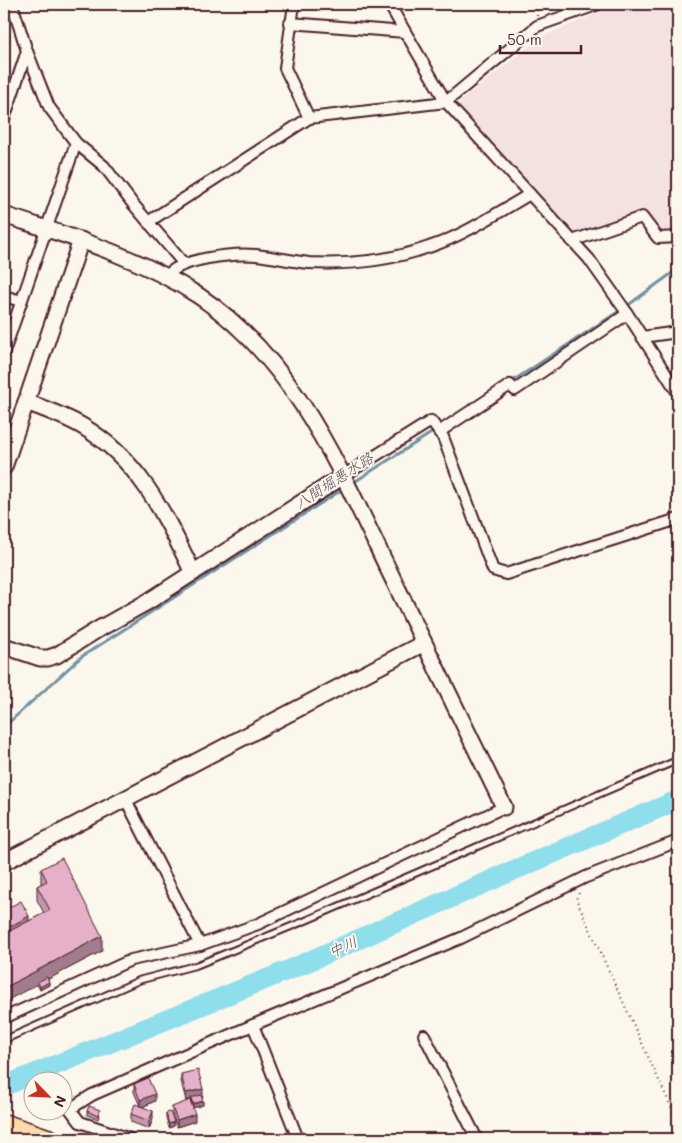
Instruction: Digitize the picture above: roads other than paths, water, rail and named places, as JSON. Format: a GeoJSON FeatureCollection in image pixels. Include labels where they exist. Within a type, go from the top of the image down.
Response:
{"type":"FeatureCollection","features":[{"type":"Feature","properties":{"kind":"highway"},"geometry":{"type":"LineString","coordinates":[[4,1124],[49,1139]]}},
{"type":"Feature","properties":{"kind":"street"},"geometry":{"type":"LineString","coordinates":[[12,4],[49,107],[76,143],[104,166],[184,264]]}},
{"type":"Feature","properties":{"kind":"street"},"geometry":{"type":"LineString","coordinates":[[294,4],[284,68],[310,118]]}},
{"type":"Feature","properties":{"kind":"street"},"geometry":{"type":"LineString","coordinates":[[390,4],[404,32],[446,102],[589,259],[678,393]]}},
{"type":"Feature","properties":{"kind":"street"},"geometry":{"type":"LineString","coordinates":[[148,222],[310,118],[446,102],[537,26],[600,4]]}},
{"type":"Feature","properties":{"kind":"street"},"geometry":{"type":"LineString","coordinates":[[290,22],[404,32]]}},
{"type":"Feature","properties":{"kind":"street"},"geometry":{"type":"LineString","coordinates":[[4,119],[28,51]]}},
{"type":"Feature","properties":{"kind":"street"},"geometry":{"type":"LineString","coordinates":[[4,352],[76,143]]}},
{"type":"Feature","properties":{"kind":"street"},"geometry":{"type":"LineString","coordinates":[[166,277],[169,272],[184,264],[216,257],[255,255],[309,262],[389,258],[431,247],[471,228],[530,194]]}},
{"type":"Feature","properties":{"kind":"street"},"geometry":{"type":"LineString","coordinates":[[4,215],[81,240],[128,258],[166,277],[200,297],[254,343],[282,375],[307,410],[346,483],[504,807],[258,924],[200,945],[131,960],[4,1018]]}},
{"type":"Feature","properties":{"kind":"street"},"geometry":{"type":"LineString","coordinates":[[572,241],[642,218],[658,238],[678,237]]}},
{"type":"Feature","properties":{"kind":"street"},"geometry":{"type":"LineString","coordinates":[[4,467],[81,240]]}},
{"type":"Feature","properties":{"kind":"street"},"geometry":{"type":"LineString","coordinates":[[4,296],[21,302]]}},
{"type":"Feature","properties":{"kind":"street"},"geometry":{"type":"LineString","coordinates":[[437,429],[510,385],[515,390],[624,309]]}},
{"type":"Feature","properties":{"kind":"street"},"geometry":{"type":"LineString","coordinates":[[642,337],[678,332]]}},
{"type":"Feature","properties":{"kind":"street"},"geometry":{"type":"LineString","coordinates":[[26,402],[81,425],[116,451],[134,470],[164,512],[193,573]]}},
{"type":"Feature","properties":{"kind":"street"},"geometry":{"type":"LineString","coordinates":[[4,646],[40,658],[57,656],[346,483],[431,421],[443,436],[493,570],[506,574],[678,519]]}},
{"type":"Feature","properties":{"kind":"street"},"geometry":{"type":"LineString","coordinates":[[4,862],[424,642]]}},
{"type":"Feature","properties":{"kind":"street"},"geometry":{"type":"LineString","coordinates":[[125,798],[200,945]]}},
{"type":"Feature","properties":{"kind":"street"},"geometry":{"type":"LineString","coordinates":[[130,1139],[80,1122],[70,1109],[92,1095],[461,938],[586,877],[678,841]]}},
{"type":"Feature","properties":{"kind":"street"},"geometry":{"type":"LineString","coordinates":[[253,1025],[298,1139]]}},
{"type":"Feature","properties":{"kind":"street"},"geometry":{"type":"LineString","coordinates":[[424,1035],[477,1139]]}},
{"type":"Feature","properties":{"kind":"lane"},"geometry":{"type":"LineString","coordinates":[[4,1040],[140,980],[197,965],[315,917],[678,760]]}},
{"type":"Feature","properties":{"kind":"waterway","name":"八間堀悪水路"},"geometry":{"type":"LineString","coordinates":[[511,382],[627,306],[675,271],[678,261]]}},
{"type":"Feature","properties":{"kind":"waterway","name":"八間堀悪水路"},"geometry":{"type":"LineString","coordinates":[[351,484],[436,430]]}},
{"type":"Feature","properties":{"kind":"waterway","name":"八間堀悪水路"},"geometry":{"type":"LineString","coordinates":[[4,727],[81,657],[343,489]]}},
{"type":"Feature","properties":{"kind":"waterway","name":"中川"},"geometry":{"type":"LineString","coordinates":[[4,1086],[296,967],[678,800]]}}]}
